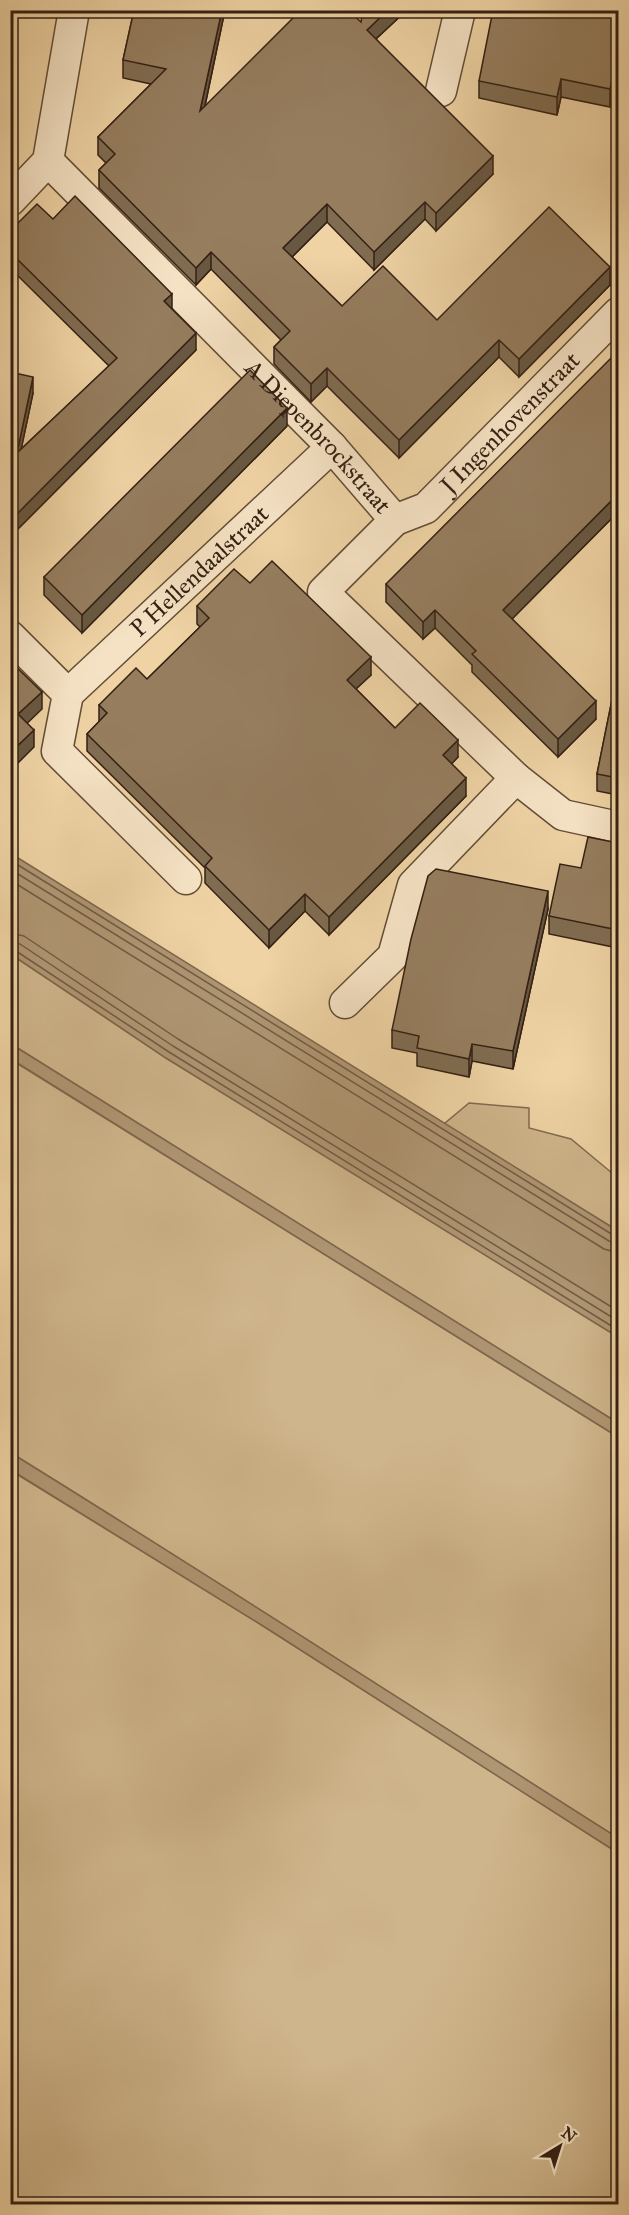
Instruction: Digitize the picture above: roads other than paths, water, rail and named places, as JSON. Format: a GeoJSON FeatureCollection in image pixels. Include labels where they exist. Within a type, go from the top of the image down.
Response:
{"type":"FeatureCollection","features":[{"type":"Feature","properties":{"kind":"street"},"geometry":{"type":"LineString","coordinates":[[10,201],[48,161],[74,10]]}},
{"type":"Feature","properties":{"kind":"street"},"geometry":{"type":"LineString","coordinates":[[441,91],[460,10]]}},
{"type":"Feature","properties":{"kind":"street","name":"A Diepenbrockstraat"},"geometry":{"type":"LineString","coordinates":[[48,161],[332,447],[395,520],[323,592],[516,778],[563,815],[618,828]]}},
{"type":"Feature","properties":{"kind":"street","name":"J Ingenhovenstraat"},"geometry":{"type":"LineString","coordinates":[[395,520],[426,508],[618,314]]}},
{"type":"Feature","properties":{"kind":"street","name":"P Hellendaalstraat"},"geometry":{"type":"LineString","coordinates":[[68,694],[332,447]]}},
{"type":"Feature","properties":{"kind":"street"},"geometry":{"type":"LineString","coordinates":[[10,636],[68,694],[57,751],[186,879]]}},
{"type":"Feature","properties":{"kind":"street"},"geometry":{"type":"LineString","coordinates":[[345,1003],[393,956],[413,885],[516,778]]}},
{"type":"Feature","properties":{"kind":"water"},"geometry":{"type":"Polygon","coordinates":[[[10,853],[618,1231],[618,1337],[166,1058],[11,954],[10,853]]]}},
{"type":"Feature","properties":{"kind":"water"},"geometry":{"type":"Polygon","coordinates":[[[11,1044],[618,1423],[618,1437],[11,1059],[11,1044]]]}},
{"type":"Feature","properties":{"kind":"water"},"geometry":{"type":"Polygon","coordinates":[[[11,1453],[618,1838],[618,1853],[260,1624],[11,1470],[11,1453]]]}}]}
